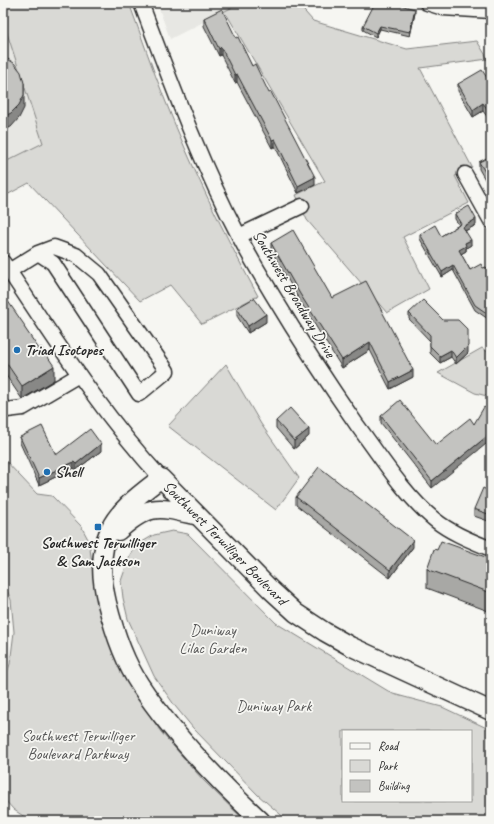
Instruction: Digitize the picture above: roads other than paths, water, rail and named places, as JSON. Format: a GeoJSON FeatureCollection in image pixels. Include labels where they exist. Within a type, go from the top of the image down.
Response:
{"type":"FeatureCollection","features":[{"type":"Feature","properties":{"kind":"main road","name":"Southwest Terwilliger Boulevard"},"geometry":{"type":"LineString","coordinates":[[261,821],[188,747],[162,714],[140,684],[134,673],[114,626],[106,595],[102,566],[105,542],[111,528],[119,516],[132,502],[161,478],[276,595],[296,613],[350,646],[491,711]]}},
{"type":"Feature","properties":{"kind":"main road"},"geometry":{"type":"LineString","coordinates":[[105,542],[134,517],[153,509],[198,516]]}},
{"type":"Feature","properties":{"kind":"street","name":"Southwest Broadway Drive"},"geometry":{"type":"LineString","coordinates":[[141,3],[202,157],[239,236],[302,344],[330,386],[411,497],[436,521],[469,539],[491,548]]}},
{"type":"Feature","properties":{"kind":"street"},"geometry":{"type":"LineString","coordinates":[[427,3],[443,8],[491,11]]}},
{"type":"Feature","properties":{"kind":"street"},"geometry":{"type":"LineString","coordinates":[[465,174],[491,222]]}},
{"type":"Feature","properties":{"kind":"street"},"geometry":{"type":"LineString","coordinates":[[239,236],[302,206]]}},
{"type":"Feature","properties":{"kind":"street"},"geometry":{"type":"LineString","coordinates":[[38,253],[53,263],[139,394],[168,371],[99,274],[76,255],[54,247],[38,253],[6,266],[79,375],[118,428],[161,478]]}},
{"type":"Feature","properties":{"kind":"street"},"geometry":{"type":"LineString","coordinates":[[3,407],[7,410],[23,408],[79,375]]}},
{"type":"Feature","properties":{"kind":"place","name":"Triad Isotopes"},"geometry":{"type":"Point","coordinates":[17,350]}},
{"type":"Feature","properties":{"kind":"place","name":"Shell"},"geometry":{"type":"Point","coordinates":[47,472]}},
{"type":"Feature","properties":{"kind":"place","name":"Southwest Terwilliger & Sam Jackson"},"geometry":{"type":"Point","coordinates":[98,527]}},
{"type":"Feature","properties":{"kind":"park label","name":"Duniway Lilac Garden"},"geometry":{"type":"Point","coordinates":[213,639]}},
{"type":"Feature","properties":{"kind":"park label","name":"Duniway Park"},"geometry":{"type":"Point","coordinates":[274,706]}},
{"type":"Feature","properties":{"kind":"park label","name":"Southwest Terwilliger Boulevard Parkway"},"geometry":{"type":"Point","coordinates":[78,745]}}]}
